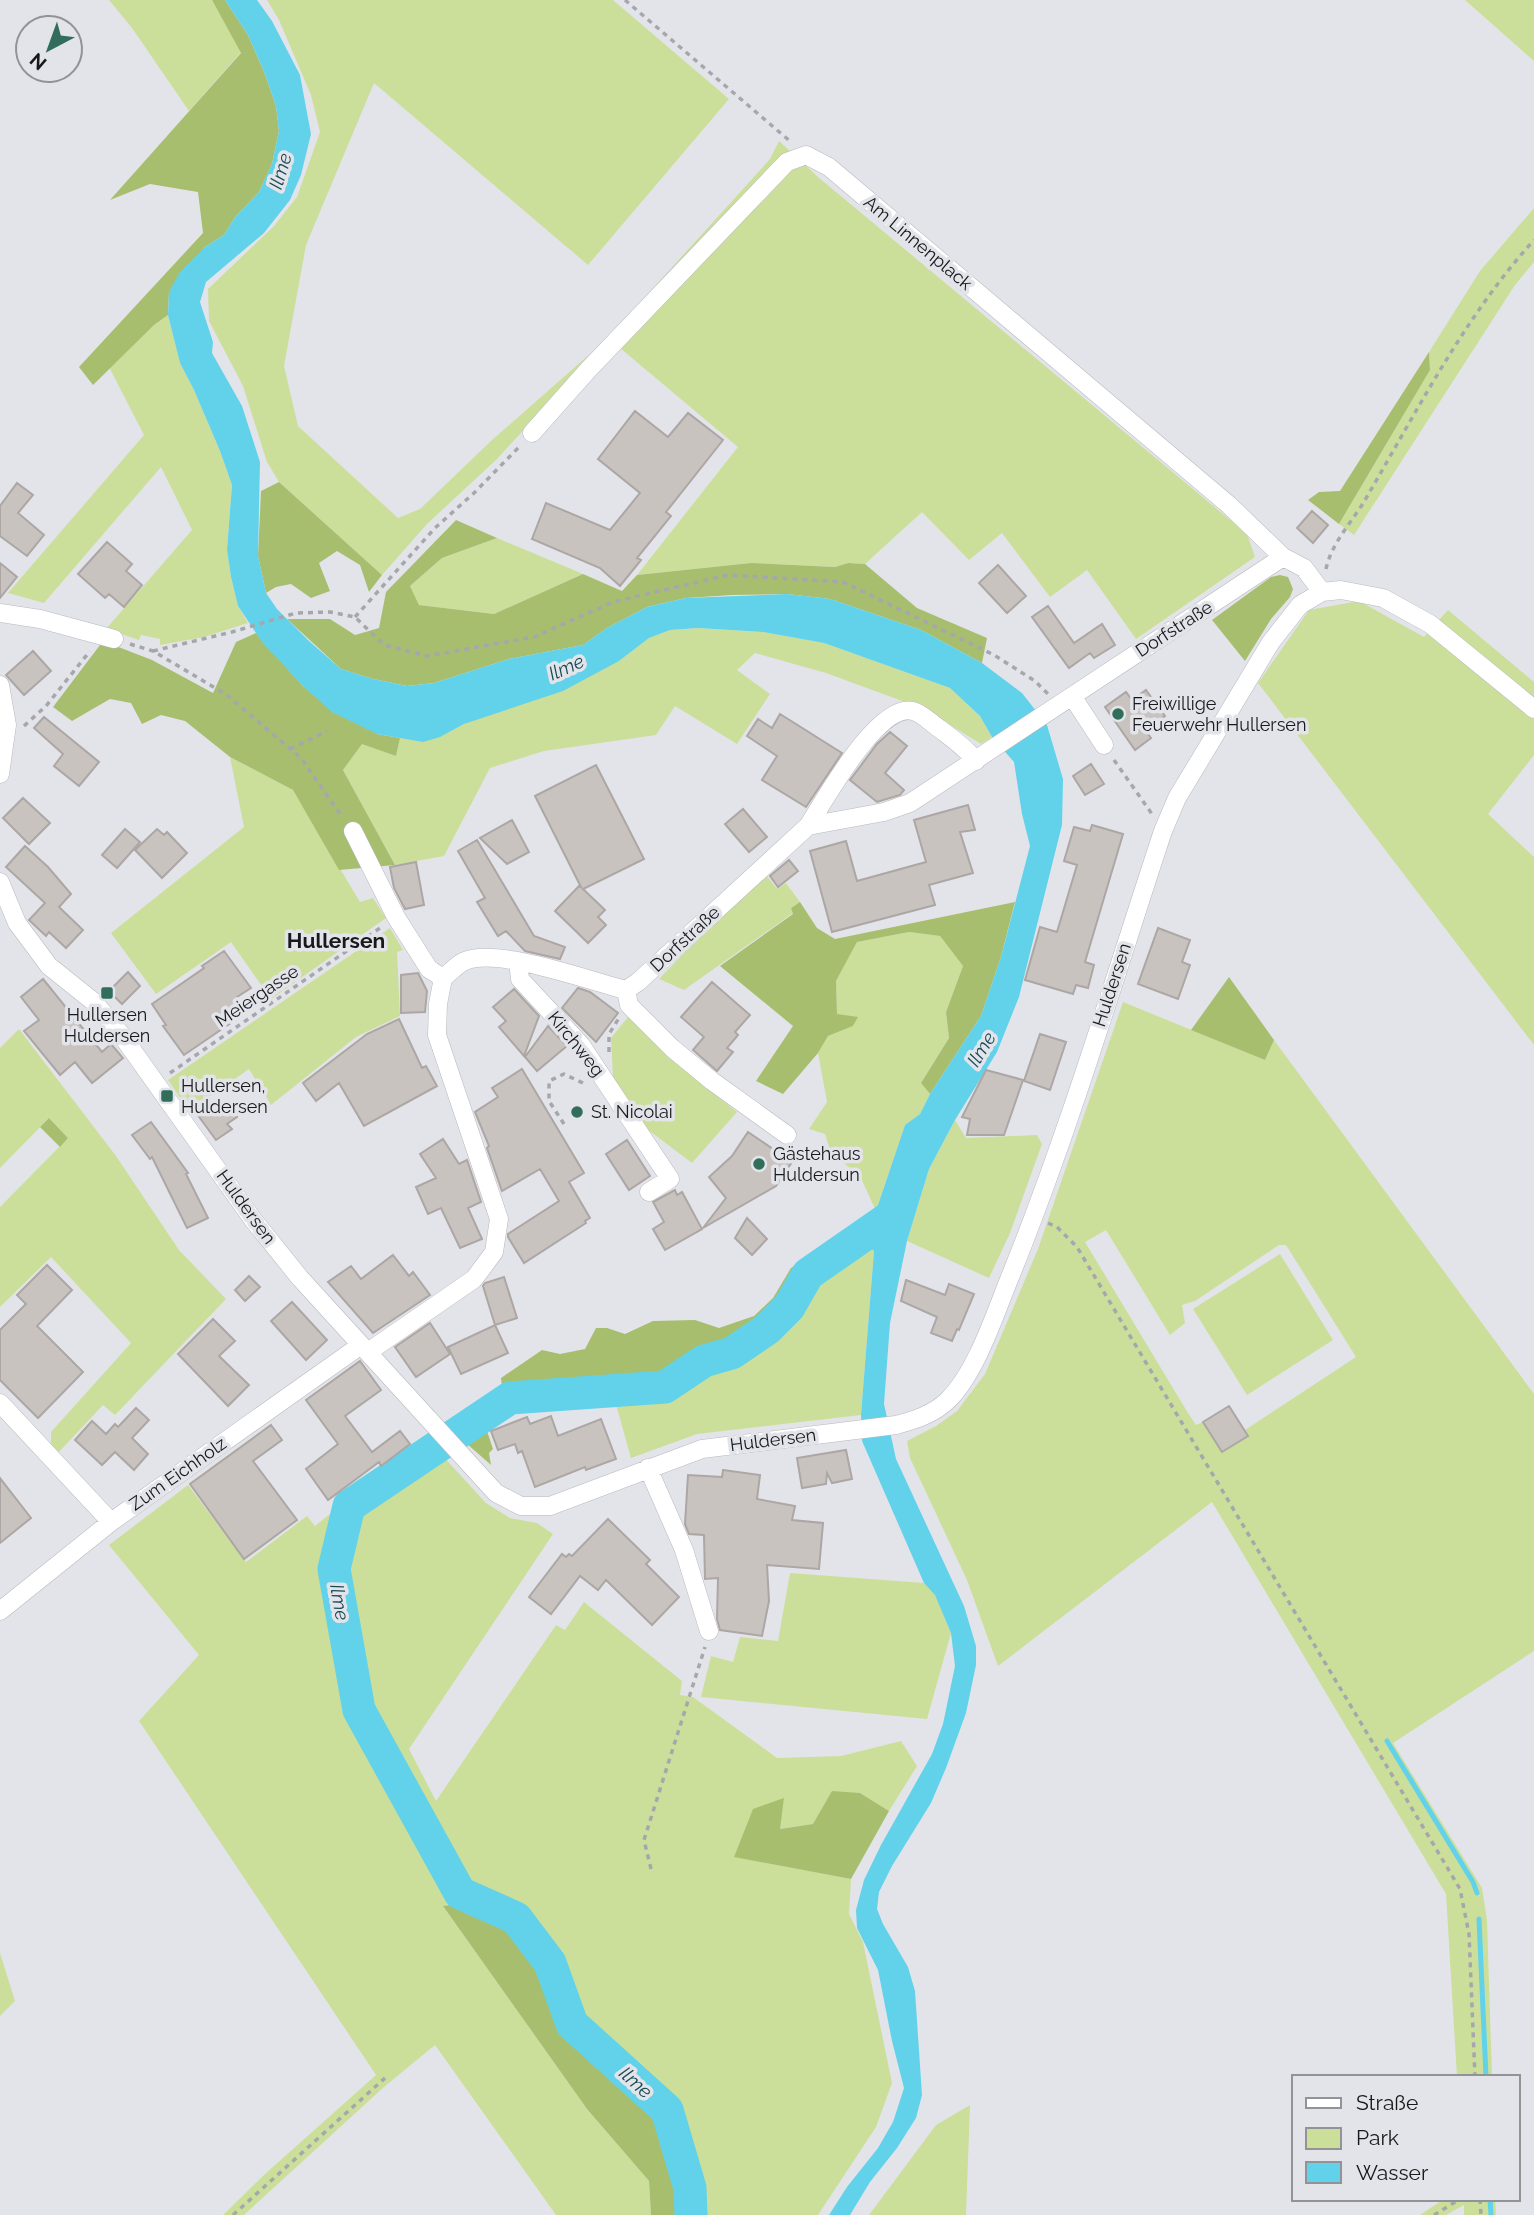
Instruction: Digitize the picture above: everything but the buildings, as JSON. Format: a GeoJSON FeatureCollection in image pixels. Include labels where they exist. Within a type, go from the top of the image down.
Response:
{"type":"FeatureCollection","features":[{"type":"Feature","properties":{"kind":"street"},"geometry":{"type":"LineString","coordinates":[[532,433],[588,370],[787,162],[806,155]]}},
{"type":"Feature","properties":{"kind":"street","name":"Am Linnenplack"},"geometry":{"type":"LineString","coordinates":[[806,155],[829,167],[1229,505],[1283,557],[1304,568],[1322,592]]}},
{"type":"Feature","properties":{"kind":"street","name":"Dorfstraße"},"geometry":{"type":"LineString","coordinates":[[626,990],[808,826],[884,813],[909,803],[1283,557]]}},
{"type":"Feature","properties":{"kind":"street"},"geometry":{"type":"LineString","coordinates":[[1322,592],[1341,590],[1383,598],[1395,604],[1430,624],[1534,709]]}},
{"type":"Feature","properties":{"kind":"street","name":"Huldersen"},"geometry":{"type":"LineString","coordinates":[[0,882],[8,922],[48,966],[94,1002],[120,1032],[254,1221],[300,1278],[496,1493],[521,1506],[550,1506],[702,1449],[896,1425],[921,1419],[948,1401],[986,1337],[1034,1218],[1163,831],[1177,798],[1271,642],[1300,605],[1322,592]]}},
{"type":"Feature","properties":{"kind":"street"},"geometry":{"type":"LineString","coordinates":[[0,613],[40,619],[108,637]]}},
{"type":"Feature","properties":{"kind":"street"},"geometry":{"type":"LineString","coordinates":[[0,685],[7,725],[0,774]]}},
{"type":"Feature","properties":{"kind":"street"},"geometry":{"type":"LineString","coordinates":[[1061,704],[1104,745]]}},
{"type":"Feature","properties":{"kind":"street"},"geometry":{"type":"LineString","coordinates":[[808,826],[855,752],[880,724],[900,711],[914,711],[981,757]]}},
{"type":"Feature","properties":{"kind":"street"},"geometry":{"type":"LineString","coordinates":[[353,831],[396,917],[429,969],[443,978]]}},
{"type":"Feature","properties":{"kind":"street"},"geometry":{"type":"LineString","coordinates":[[364,1348],[474,1279],[494,1252],[499,1219],[437,1035],[438,1004],[443,978],[466,961],[497,958],[518,961],[626,990],[629,1005],[672,1048],[712,1081],[787,1135]]}},
{"type":"Feature","properties":{"kind":"street","name":"Kirchweg"},"geometry":{"type":"LineString","coordinates":[[518,961],[520,979],[581,1045],[670,1179],[649,1192]]}},
{"type":"Feature","properties":{"kind":"street","name":"Zum Eichholz"},"geometry":{"type":"LineString","coordinates":[[0,1611],[111,1522],[364,1348]]}},
{"type":"Feature","properties":{"kind":"street"},"geometry":{"type":"LineString","coordinates":[[0,1404],[111,1522]]}},
{"type":"Feature","properties":{"kind":"street"},"geometry":{"type":"LineString","coordinates":[[648,1468],[684,1550],[709,1631]]}},
{"type":"Feature","properties":{"kind":"path"},"geometry":{"type":"LineString","coordinates":[[625,0],[806,155]]}},
{"type":"Feature","properties":{"kind":"path"},"geometry":{"type":"LineString","coordinates":[[1322,592],[1328,557],[1359,510],[1456,344],[1534,240]]}},
{"type":"Feature","properties":{"kind":"path"},"geometry":{"type":"LineString","coordinates":[[355,617],[435,528],[474,493],[532,433]]}},
{"type":"Feature","properties":{"kind":"path"},"geometry":{"type":"LineString","coordinates":[[153,651],[296,613],[330,612],[355,617],[384,645],[427,656],[534,637],[612,603],[728,575],[844,582],[994,655],[1035,681],[1061,704]]}},
{"type":"Feature","properties":{"kind":"path"},"geometry":{"type":"LineString","coordinates":[[7,725],[26,726],[108,637],[153,651],[227,695],[301,758],[353,831]]}},
{"type":"Feature","properties":{"kind":"path"},"geometry":{"type":"LineString","coordinates":[[290,749],[327,731]]}},
{"type":"Feature","properties":{"kind":"path"},"geometry":{"type":"LineString","coordinates":[[1104,745],[1163,831]]}},
{"type":"Feature","properties":{"kind":"path","name":"Meiergasse"},"geometry":{"type":"LineString","coordinates":[[157,1082],[372,934]]}},
{"type":"Feature","properties":{"kind":"path"},"geometry":{"type":"LineString","coordinates":[[609,1062],[609,1034],[612,1028]]}},
{"type":"Feature","properties":{"kind":"path"},"geometry":{"type":"LineString","coordinates":[[564,1124],[549,1101],[549,1082],[564,1073],[584,1083],[594,1092]]}},
{"type":"Feature","properties":{"kind":"path"},"geometry":{"type":"LineString","coordinates":[[1034,1218],[1057,1227],[1077,1247],[1460,1889],[1469,1934],[1475,2075]]}},
{"type":"Feature","properties":{"kind":"path"},"geometry":{"type":"LineString","coordinates":[[651,1869],[643,1840],[709,1631]]}},
{"type":"Feature","properties":{"kind":"path"},"geometry":{"type":"LineString","coordinates":[[233,2215],[385,2078]]}},
{"type":"Feature","properties":{"kind":"path"},"geometry":{"type":"LineString","coordinates":[[1434,2215],[1457,2201]]}},
{"type":"Feature","properties":{"kind":"green space"},"geometry":{"type":"Polygon","coordinates":[[[109,0],[212,0],[241,52],[189,111],[132,28],[109,0]]]}},
{"type":"Feature","properties":{"kind":"green space"},"geometry":{"type":"Polygon","coordinates":[[[212,0],[225,0],[248,35],[265,74],[276,106],[279,131],[272,164],[259,192],[236,216],[224,235],[205,247],[169,292],[168,315],[154,325],[93,385],[79,367],[203,233],[198,192],[150,184],[110,200],[241,53],[212,0]]]}},
{"type":"Feature","properties":{"kind":"green space"},"geometry":{"type":"Polygon","coordinates":[[[267,0],[613,0],[729,99],[588,265],[374,83],[306,245],[284,366],[298,426],[398,518],[420,509],[492,440],[608,338],[497,459],[427,524],[382,575],[279,482],[267,462],[243,386],[209,321],[208,289],[274,226],[297,197],[320,132],[311,95],[279,20],[267,0]]]}},
{"type":"Feature","properties":{"kind":"green space"},"geometry":{"type":"Polygon","coordinates":[[[1465,0],[1534,0],[1534,61],[1465,0]]]}},
{"type":"Feature","properties":{"kind":"green space"},"geometry":{"type":"Polygon","coordinates":[[[779,141],[818,177],[1247,534],[1255,557],[1136,639],[1087,570],[1050,597],[1002,533],[969,560],[922,512],[865,564],[848,563],[835,567],[751,563],[637,575],[738,447],[608,338],[770,159],[779,141]]]}},
{"type":"Feature","properties":{"kind":"green space"},"geometry":{"type":"Polygon","coordinates":[[[1534,208],[1534,262],[1515,285],[1354,535],[1339,524],[1430,370],[1429,352],[1480,271],[1534,208]]]}},
{"type":"Feature","properties":{"kind":"green space"},"geometry":{"type":"Polygon","coordinates":[[[168,315],[180,363],[220,451],[232,485],[227,550],[238,606],[248,623],[204,637],[160,645],[160,639],[141,635],[139,640],[106,629],[192,530],[161,467],[44,603],[8,593],[144,435],[109,367],[168,315]]]}},
{"type":"Feature","properties":{"kind":"green space"},"geometry":{"type":"Polygon","coordinates":[[[1429,352],[1430,370],[1339,524],[1308,500],[1319,492],[1340,491],[1429,352]]]}},
{"type":"Feature","properties":{"kind":"green space"},"geometry":{"type":"Polygon","coordinates":[[[279,482],[382,575],[369,592],[360,565],[337,551],[319,563],[330,591],[311,598],[291,584],[276,587],[266,593],[258,556],[261,491],[279,482]]]}},
{"type":"Feature","properties":{"kind":"green space"},"geometry":{"type":"Polygon","coordinates":[[[456,520],[497,538],[442,558],[410,586],[419,605],[494,614],[583,574],[622,591],[637,575],[751,563],[835,567],[848,563],[865,564],[917,608],[987,638],[982,663],[921,630],[830,599],[787,594],[732,595],[686,598],[647,607],[607,628],[583,645],[509,659],[434,683],[407,686],[341,669],[287,619],[330,619],[355,635],[379,628],[386,592],[456,520]]]}},
{"type":"Feature","properties":{"kind":"green space"},"geometry":{"type":"Polygon","coordinates":[[[497,538],[583,574],[494,614],[419,605],[410,586],[442,558],[497,538]]]}},
{"type":"Feature","properties":{"kind":"green space"},"geometry":{"type":"Polygon","coordinates":[[[1271,577],[1288,577],[1293,589],[1290,597],[1271,619],[1245,661],[1212,620],[1271,577]]]}},
{"type":"Feature","properties":{"kind":"green space"},"geometry":{"type":"Polygon","coordinates":[[[1359,601],[1424,637],[1448,610],[1534,682],[1534,755],[1488,814],[1534,857],[1534,1045],[1258,683],[1309,610],[1359,601]]]}},
{"type":"Feature","properties":{"kind":"green space"},"geometry":{"type":"Polygon","coordinates":[[[698,628],[763,632],[824,643],[950,688],[980,716],[992,737],[981,744],[924,709],[826,673],[755,653],[737,670],[770,694],[737,744],[675,706],[656,735],[544,751],[490,768],[444,856],[395,865],[343,770],[362,743],[396,756],[400,738],[419,740],[440,736],[619,661],[649,638],[670,630],[698,628]]]}},
{"type":"Feature","properties":{"kind":"green space"},"geometry":{"type":"Polygon","coordinates":[[[256,633],[303,686],[377,734],[400,738],[396,756],[362,744],[343,770],[395,865],[339,870],[293,790],[230,757],[185,721],[161,715],[142,724],[131,703],[110,699],[72,721],[53,707],[103,641],[152,660],[213,693],[236,642],[256,633]]]}},
{"type":"Feature","properties":{"kind":"green space"},"geometry":{"type":"Polygon","coordinates":[[[230,757],[293,790],[360,902],[373,898],[386,918],[271,999],[231,942],[156,994],[111,933],[244,827],[230,757]]]}},
{"type":"Feature","properties":{"kind":"green space"},"geometry":{"type":"Polygon","coordinates":[[[767,876],[777,889],[786,883],[800,902],[791,908],[793,913],[684,990],[659,979],[701,935],[767,876]]]}},
{"type":"Feature","properties":{"kind":"green space"},"geometry":{"type":"Polygon","coordinates":[[[800,902],[817,928],[835,939],[1015,902],[1001,957],[981,1016],[930,1094],[921,1083],[949,1038],[946,1012],[963,966],[940,936],[909,932],[857,942],[836,981],[837,1014],[858,1017],[853,1026],[828,1036],[818,1053],[783,1094],[756,1081],[793,1026],[720,966],[793,914],[791,908],[800,902]]]}},
{"type":"Feature","properties":{"kind":"green space"},"geometry":{"type":"Polygon","coordinates":[[[390,928],[403,950],[397,952],[400,1016],[356,1037],[271,1105],[249,1069],[189,1111],[168,1080],[390,928]]]}},
{"type":"Feature","properties":{"kind":"green space"},"geometry":{"type":"Polygon","coordinates":[[[909,932],[940,936],[963,966],[946,1012],[949,1038],[921,1083],[930,1094],[920,1114],[905,1125],[876,1211],[860,1176],[831,1153],[825,1134],[809,1129],[827,1102],[818,1053],[828,1036],[853,1026],[857,1018],[837,1015],[836,981],[857,942],[909,932]]]}},
{"type":"Feature","properties":{"kind":"green space"},"geometry":{"type":"Polygon","coordinates":[[[1229,977],[1274,1040],[1265,1060],[1191,1030],[1229,977]]]}},
{"type":"Feature","properties":{"kind":"green space"},"geometry":{"type":"Polygon","coordinates":[[[1123,1002],[1265,1060],[1274,1040],[1534,1394],[1534,1651],[1393,1743],[1482,1888],[1487,1920],[1492,2075],[1457,2075],[1446,1894],[1212,1502],[998,1666],[967,1580],[910,1458],[907,1441],[957,1411],[985,1374],[1038,1249],[1123,1002]],[[1106,1230],[1085,1242],[1188,1413],[1196,1425],[1203,1422],[1222,1452],[1248,1436],[1245,1430],[1356,1357],[1286,1245],[1279,1245],[1195,1301],[1182,1305],[1185,1323],[1170,1335],[1106,1230]]]}},
{"type":"Feature","properties":{"kind":"green space"},"geometry":{"type":"Polygon","coordinates":[[[628,1017],[665,1054],[737,1112],[692,1163],[639,1123],[613,1078],[611,1038],[628,1017]]]}},
{"type":"Feature","properties":{"kind":"green space"},"geometry":{"type":"Polygon","coordinates":[[[19,1029],[116,1156],[179,1250],[226,1299],[115,1415],[103,1405],[58,1453],[51,1445],[51,1432],[131,1343],[51,1257],[0,1307],[0,1207],[68,1138],[49,1118],[0,1168],[0,1048],[19,1029]]]}},
{"type":"Feature","properties":{"kind":"green space"},"geometry":{"type":"Polygon","coordinates":[[[49,1118],[68,1138],[60,1147],[40,1127],[49,1118]]]}},
{"type":"Feature","properties":{"kind":"green space"},"geometry":{"type":"Polygon","coordinates":[[[955,1120],[966,1138],[1037,1135],[1042,1144],[1010,1233],[989,1278],[907,1241],[929,1169],[955,1120]]]}},
{"type":"Feature","properties":{"kind":"green space"},"geometry":{"type":"Polygon","coordinates":[[[876,1211],[869,1247],[821,1276],[781,1330],[741,1357],[665,1393],[615,1401],[592,1400],[517,1410],[494,1419],[486,1428],[493,1449],[489,1453],[491,1465],[466,1443],[449,1423],[473,1407],[503,1396],[501,1378],[542,1350],[560,1354],[585,1349],[596,1328],[607,1328],[625,1334],[653,1321],[695,1320],[719,1328],[754,1316],[773,1298],[791,1268],[876,1211]]]}},
{"type":"Feature","properties":{"kind":"green space"},"geometry":{"type":"Polygon","coordinates":[[[869,1247],[874,1251],[861,1415],[697,1434],[631,1458],[615,1401],[665,1393],[741,1357],[797,1308],[821,1276],[869,1247]]]}},
{"type":"Feature","properties":{"kind":"green space"},"geometry":{"type":"Polygon","coordinates":[[[1280,1254],[1333,1340],[1247,1395],[1193,1309],[1280,1254]]]}},
{"type":"Feature","properties":{"kind":"green space"},"geometry":{"type":"Polygon","coordinates":[[[429,1441],[486,1503],[510,1518],[537,1523],[553,1534],[409,1749],[436,1801],[556,1625],[565,1630],[584,1602],[682,1681],[680,1695],[693,1697],[777,1758],[841,1756],[901,1741],[917,1766],[889,1811],[860,1793],[814,1824],[779,1829],[784,1798],[735,1857],[851,1879],[849,1914],[863,1942],[892,2083],[876,2127],[818,2215],[680,2215],[679,2194],[657,2115],[565,2027],[542,1968],[443,1906],[587,2109],[649,2181],[651,2215],[556,2215],[435,2045],[384,2087],[244,2215],[223,2215],[376,2075],[139,1721],[199,1655],[109,1545],[188,1485],[246,1562],[307,1516],[315,1526],[380,1474],[429,1441]]]}},
{"type":"Feature","properties":{"kind":"green space"},"geometry":{"type":"Polygon","coordinates":[[[790,1573],[924,1583],[935,1594],[951,1633],[927,1719],[701,1697],[711,1656],[733,1662],[740,1637],[778,1641],[790,1573]]]}},
{"type":"Feature","properties":{"kind":"green space"},"geometry":{"type":"Polygon","coordinates":[[[832,1791],[860,1793],[889,1811],[851,1879],[734,1857],[753,1809],[784,1798],[780,1829],[813,1824],[832,1791]]]}},
{"type":"Feature","properties":{"kind":"green space"},"geometry":{"type":"Polygon","coordinates":[[[461,1904],[514,1931],[542,1968],[565,2028],[657,2115],[679,2194],[680,2215],[651,2215],[649,2181],[587,2109],[443,1906],[461,1904]]]}},
{"type":"Feature","properties":{"kind":"green space"},"geometry":{"type":"Polygon","coordinates":[[[0,1953],[15,2001],[0,2016],[0,1953]]]}},
{"type":"Feature","properties":{"kind":"green space"},"geometry":{"type":"Polygon","coordinates":[[[970,2105],[966,2215],[869,2215],[936,2125],[970,2105]]]}},
{"type":"Feature","properties":{"kind":"green space"},"geometry":{"type":"Polygon","coordinates":[[[1441,2201],[1495,2201],[1496,2215],[1464,2215],[1464,2205],[1446,2215],[1420,2215],[1441,2201]]]}},
{"type":"Feature","properties":{"kind":"water"},"geometry":{"type":"Polygon","coordinates":[[[225,0],[257,0],[272,21],[300,75],[311,134],[301,175],[290,200],[264,233],[206,282],[200,302],[213,342],[212,353],[242,406],[260,462],[258,556],[266,593],[277,609],[309,641],[341,669],[407,686],[434,683],[509,659],[583,645],[607,628],[647,607],[686,598],[787,594],[830,599],[921,630],[982,663],[1022,693],[1047,725],[1063,779],[1062,825],[1019,997],[997,1052],[955,1120],[929,1169],[907,1241],[890,1323],[884,1404],[896,1459],[964,1606],[976,1646],[976,1665],[966,1713],[946,1768],[931,1803],[879,1892],[877,1909],[908,1967],[915,1991],[922,2095],[916,2118],[850,2215],[829,2215],[878,2148],[893,2122],[904,2088],[878,1970],[857,1928],[856,1910],[864,1880],[881,1845],[932,1754],[943,1724],[955,1666],[951,1633],[935,1595],[924,1583],[862,1441],[861,1415],[874,1251],[869,1247],[876,1211],[905,1125],[920,1114],[981,1016],[1001,957],[1030,846],[1014,762],[992,737],[980,716],[950,688],[824,643],[763,632],[698,628],[670,630],[649,638],[619,661],[563,691],[464,724],[440,737],[423,742],[377,734],[332,712],[303,686],[262,642],[238,606],[227,550],[232,485],[194,390],[180,363],[168,315],[169,292],[180,272],[205,247],[224,235],[236,216],[259,192],[272,164],[279,131],[276,106],[265,74],[248,35],[225,0]]]}},
{"type":"Feature","properties":{"kind":"waterway","name":"Ilme"},"geometry":{"type":"LineString","coordinates":[[691,2215],[690,2188],[667,2110],[572,2024],[550,1963],[516,1918],[460,1893],[359,1710],[334,1569],[349,1506],[510,1398],[665,1387],[704,1361],[732,1353],[767,1329],[789,1307],[808,1274],[893,1215]]}},
{"type":"Feature","properties":{"kind":"waterway"},"geometry":{"type":"LineString","coordinates":[[1387,1741],[1473,1882],[1477,1893]]}},
{"type":"Feature","properties":{"kind":"waterway"},"geometry":{"type":"LineString","coordinates":[[1479,1919],[1486,2075]]}},
{"type":"Feature","properties":{"kind":"waterway"},"geometry":{"type":"LineString","coordinates":[[1490,2201],[1491,2215]]}},
{"type":"Feature","properties":{"kind":"place","name":"Freiwillige Feuerwehr Hullersen"},"geometry":{"type":"Point","coordinates":[1118,714]}},
{"type":"Feature","properties":{"kind":"place","name":"Hullersen Huldersen"},"geometry":{"type":"Point","coordinates":[107,993]}},
{"type":"Feature","properties":{"kind":"place","name":"Hullersen, Huldersen"},"geometry":{"type":"Point","coordinates":[167,1096]}},
{"type":"Feature","properties":{"kind":"place","name":"St. Nicolai"},"geometry":{"type":"Point","coordinates":[577,1112]}},
{"type":"Feature","properties":{"kind":"place","name":"Gästehaus Huldersun"},"geometry":{"type":"Point","coordinates":[759,1164]}},
{"type":"Feature","properties":{"kind":"district","name":"Hullersen"},"geometry":{"type":"Point","coordinates":[336,941]}}]}
